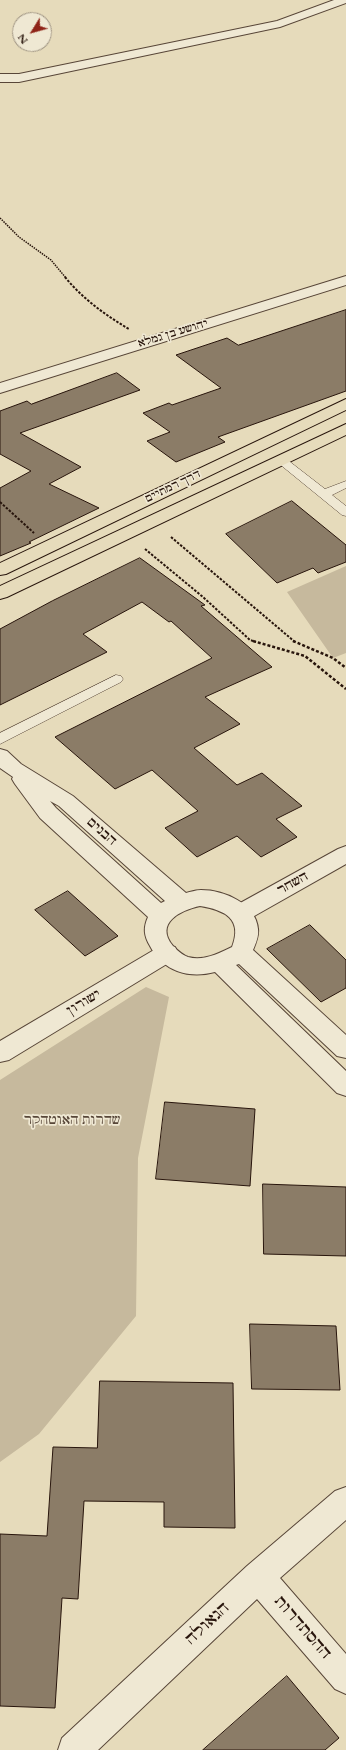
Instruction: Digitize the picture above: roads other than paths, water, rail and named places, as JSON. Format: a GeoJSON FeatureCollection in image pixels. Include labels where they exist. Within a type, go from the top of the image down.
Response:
{"type":"FeatureCollection","features":[{"type":"Feature","properties":{"kind":"main road","name":"דרך רמתיים"},"geometry":{"type":"LineString","coordinates":[[0,570],[346,404]]}},
{"type":"Feature","properties":{"kind":"main road","name":"דרך רמתיים"},"geometry":{"type":"LineString","coordinates":[[0,593],[346,430]]}},
{"type":"Feature","properties":{"kind":"street"},"geometry":{"type":"LineString","coordinates":[[0,78],[18,78],[280,24],[344,0]]}},
{"type":"Feature","properties":{"kind":"street","name":"יהושע בן גמלא"},"geometry":{"type":"LineString","coordinates":[[0,388],[346,280]]}},
{"type":"Feature","properties":{"kind":"street","name":"הבנים"},"geometry":{"type":"LineString","coordinates":[[7,762],[66,801],[181,902]]}},
{"type":"Feature","properties":{"kind":"street","name":"הבנים"},"geometry":{"type":"LineString","coordinates":[[7,762],[48,813],[161,916]]}},
{"type":"Feature","properties":{"kind":"street","name":"השחר"},"geometry":{"type":"LineString","coordinates":[[241,913],[346,854]]}},
{"type":"Feature","properties":{"kind":"street"},"geometry":{"type":"LineString","coordinates":[[200,898],[215,899],[230,904],[241,913],[246,921],[248,932],[241,952],[220,962],[205,966],[192,966],[178,962],[161,947],[156,935],[156,924],[161,916],[181,902],[200,898]]}},
{"type":"Feature","properties":{"kind":"street"},"geometry":{"type":"LineString","coordinates":[[241,952],[346,1049]]}},
{"type":"Feature","properties":{"kind":"street","name":"ישורון"},"geometry":{"type":"LineString","coordinates":[[0,1053],[167,953]]}},
{"type":"Feature","properties":{"kind":"street"},"geometry":{"type":"LineString","coordinates":[[220,962],[346,1086]]}},
{"type":"Feature","properties":{"kind":"street","name":"הגאולה"},"geometry":{"type":"LineString","coordinates":[[74,1750],[258,1577],[346,1501]]}},
{"type":"Feature","properties":{"kind":"street","name":"ההסתדרות"},"geometry":{"type":"LineString","coordinates":[[258,1577],[346,1678]]}},
{"type":"Feature","properties":{"kind":"lane"},"geometry":{"type":"LineString","coordinates":[[281,460],[346,512]]}},
{"type":"Feature","properties":{"kind":"lane"},"geometry":{"type":"LineString","coordinates":[[323,494],[346,484]]}},
{"type":"Feature","properties":{"kind":"lane"},"geometry":{"type":"LineString","coordinates":[[0,739],[116,679]]}},
{"type":"Feature","properties":{"kind":"park label","name":"שדרות האוטהקר"},"geometry":{"type":"Point","coordinates":[72,1121]}}]}
